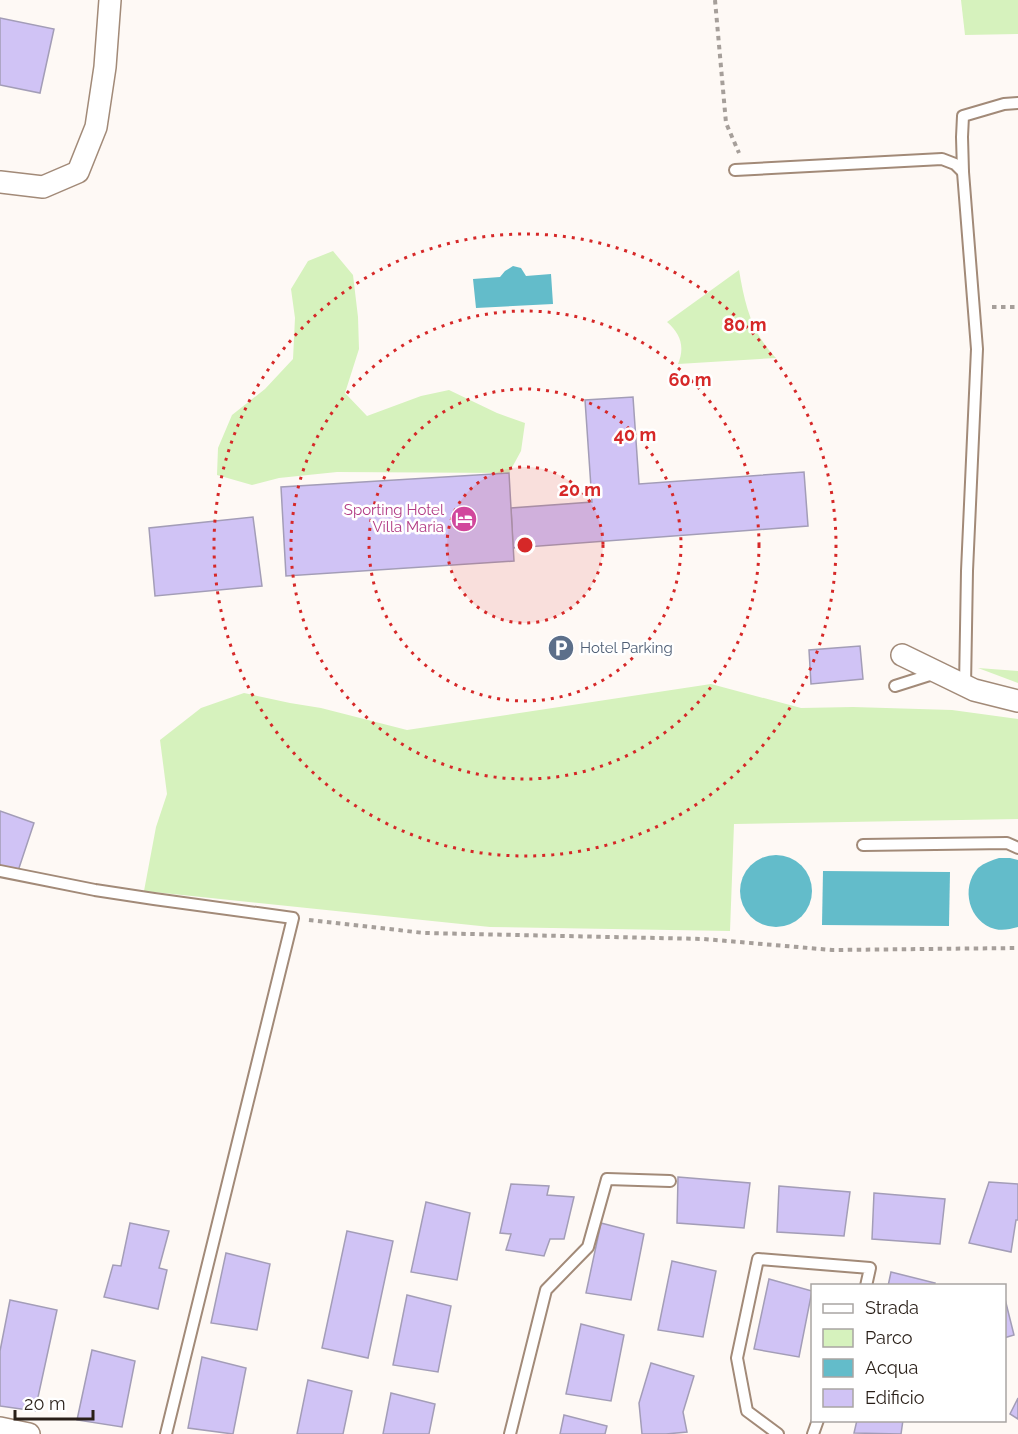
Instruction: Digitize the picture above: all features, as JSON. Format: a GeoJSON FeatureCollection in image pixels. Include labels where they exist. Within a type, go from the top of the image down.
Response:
{"type":"FeatureCollection","features":[{"type":"Feature","properties":{"kind":"street"},"geometry":{"type":"LineString","coordinates":[[93,0],[108,25]]}},
{"type":"Feature","properties":{"kind":"street"},"geometry":{"type":"LineString","coordinates":[[0,182],[43,187],[78,172],[96,127],[105,67],[110,0]]}},
{"type":"Feature","properties":{"kind":"street"},"geometry":{"type":"LineString","coordinates":[[902,655],[975,690],[1018,701]]}},
{"type":"Feature","properties":{"kind":"street"},"geometry":{"type":"LineString","coordinates":[[0,1428],[29,1434]]}},
{"type":"Feature","properties":{"kind":"lane"},"geometry":{"type":"LineString","coordinates":[[965,686],[967,571],[977,349],[963,172],[963,116],[1005,104],[1018,103]]}},
{"type":"Feature","properties":{"kind":"lane"},"geometry":{"type":"LineString","coordinates":[[735,170],[942,159],[955,164],[963,172]]}},
{"type":"Feature","properties":{"kind":"lane"},"geometry":{"type":"LineString","coordinates":[[895,686],[937,673]]}},
{"type":"Feature","properties":{"kind":"lane"},"geometry":{"type":"LineString","coordinates":[[863,844],[1007,843],[1018,848]]}},
{"type":"Feature","properties":{"kind":"lane"},"geometry":{"type":"LineString","coordinates":[[0,871],[95,890],[293,918],[166,1434]]}},
{"type":"Feature","properties":{"kind":"lane"},"geometry":{"type":"LineString","coordinates":[[510,1434],[546,1290],[588,1247],[607,1179],[670,1182]]}},
{"type":"Feature","properties":{"kind":"lane"},"geometry":{"type":"LineString","coordinates":[[778,1434],[747,1411],[737,1358],[758,1259],[870,1268],[866,1284]]}},
{"type":"Feature","properties":{"kind":"path"},"geometry":{"type":"LineString","coordinates":[[716,0],[726,123],[739,155]]}},
{"type":"Feature","properties":{"kind":"path"},"geometry":{"type":"LineString","coordinates":[[973,308],[1018,307]]}},
{"type":"Feature","properties":{"kind":"path"},"geometry":{"type":"LineString","coordinates":[[293,918],[424,933],[704,939],[832,950],[1018,948]]}},
{"type":"Feature","properties":{"kind":"green space"},"geometry":{"type":"Polygon","coordinates":[[[961,0],[1018,0],[1018,34],[965,35],[961,0]]]}},
{"type":"Feature","properties":{"kind":"green space"},"geometry":{"type":"Polygon","coordinates":[[[333,251],[353,275],[358,317],[359,349],[345,393],[367,416],[421,396],[449,390],[497,413],[525,423],[521,451],[509,473],[337,472],[279,478],[252,485],[217,475],[218,448],[232,415],[265,389],[293,359],[295,318],[291,289],[308,261],[333,251]]]}},
{"type":"Feature","properties":{"kind":"green space"},"geometry":{"type":"Polygon","coordinates":[[[739,270],[750,317],[767,348],[776,358],[678,364],[681,352],[680,341],[676,331],[667,322],[739,270]]]}},
{"type":"Feature","properties":{"kind":"green space"},"geometry":{"type":"Polygon","coordinates":[[[978,668],[1018,671],[1018,683],[978,668]]]}},
{"type":"Feature","properties":{"kind":"green space"},"geometry":{"type":"Polygon","coordinates":[[[711,684],[801,708],[952,710],[1018,719],[1018,819],[734,824],[730,931],[490,927],[144,891],[156,827],[167,794],[160,740],[201,708],[244,693],[321,708],[407,730],[711,684]]]}},
{"type":"Feature","properties":{"kind":"water"},"geometry":{"type":"Polygon","coordinates":[[[513,266],[521,268],[526,276],[551,274],[553,304],[476,308],[473,279],[500,277],[513,266]]]}},
{"type":"Feature","properties":{"kind":"water"},"geometry":{"type":"Polygon","coordinates":[[[776,855],[790,858],[802,865],[809,877],[812,891],[809,905],[802,917],[790,924],[776,927],[762,924],[750,917],[743,905],[740,891],[743,877],[750,865],[762,858],[776,855]]]}},
{"type":"Feature","properties":{"kind":"water"},"geometry":{"type":"Polygon","coordinates":[[[999,858],[1018,860],[1018,927],[1004,930],[995,929],[979,919],[973,912],[969,894],[972,876],[978,868],[999,858]]]}},
{"type":"Feature","properties":{"kind":"water"},"geometry":{"type":"Polygon","coordinates":[[[823,871],[950,872],[949,926],[822,925],[823,871]]]}},
{"type":"Feature","properties":{"kind":"building"},"geometry":{"type":"Polygon","coordinates":[[[0,18],[54,29],[40,93],[0,85],[0,18]]]}},
{"type":"Feature","properties":{"kind":"building"},"geometry":{"type":"Polygon","coordinates":[[[633,397],[639,484],[804,472],[808,526],[513,548],[511,508],[592,502],[585,400],[633,397]]]}},
{"type":"Feature","properties":{"kind":"building"},"geometry":{"type":"Polygon","coordinates":[[[509,473],[514,561],[286,576],[281,487],[509,473]]]}},
{"type":"Feature","properties":{"kind":"building"},"geometry":{"type":"Polygon","coordinates":[[[253,517],[262,586],[155,596],[149,528],[253,517]]]}},
{"type":"Feature","properties":{"kind":"building"},"geometry":{"type":"Polygon","coordinates":[[[860,646],[863,679],[811,684],[809,650],[860,646]]]}},
{"type":"Feature","properties":{"kind":"building"},"geometry":{"type":"Polygon","coordinates":[[[0,811],[34,823],[17,874],[0,868],[0,811]]]}},
{"type":"Feature","properties":{"kind":"building"},"geometry":{"type":"Polygon","coordinates":[[[678,1177],[750,1183],[744,1228],[677,1223],[678,1177]]]}},
{"type":"Feature","properties":{"kind":"building"},"geometry":{"type":"Polygon","coordinates":[[[989,1182],[1018,1184],[1018,1220],[1016,1220],[1011,1252],[969,1243],[989,1182]]]}},
{"type":"Feature","properties":{"kind":"building"},"geometry":{"type":"Polygon","coordinates":[[[511,1184],[549,1186],[547,1195],[574,1197],[564,1239],[550,1239],[544,1256],[506,1250],[511,1234],[500,1233],[511,1184]]]}},
{"type":"Feature","properties":{"kind":"building"},"geometry":{"type":"Polygon","coordinates":[[[779,1186],[850,1192],[844,1236],[777,1232],[779,1186]]]}},
{"type":"Feature","properties":{"kind":"building"},"geometry":{"type":"Polygon","coordinates":[[[874,1193],[945,1199],[940,1244],[872,1239],[874,1193]]]}},
{"type":"Feature","properties":{"kind":"building"},"geometry":{"type":"Polygon","coordinates":[[[426,1202],[470,1213],[457,1280],[411,1272],[426,1202]]]}},
{"type":"Feature","properties":{"kind":"building"},"geometry":{"type":"Polygon","coordinates":[[[130,1223],[169,1231],[159,1268],[167,1270],[158,1309],[104,1297],[113,1265],[121,1266],[130,1223]]]}},
{"type":"Feature","properties":{"kind":"building"},"geometry":{"type":"Polygon","coordinates":[[[601,1223],[644,1234],[631,1300],[586,1293],[601,1223]]]}},
{"type":"Feature","properties":{"kind":"building"},"geometry":{"type":"Polygon","coordinates":[[[347,1231],[393,1241],[368,1358],[322,1348],[347,1231]]]}},
{"type":"Feature","properties":{"kind":"building"},"geometry":{"type":"Polygon","coordinates":[[[226,1253],[270,1264],[257,1330],[211,1323],[226,1253]]]}},
{"type":"Feature","properties":{"kind":"building"},"geometry":{"type":"Polygon","coordinates":[[[672,1261],[716,1271],[703,1337],[658,1330],[672,1261]]]}},
{"type":"Feature","properties":{"kind":"building"},"geometry":{"type":"Polygon","coordinates":[[[891,1272],[935,1283],[935,1284],[888,1284],[891,1272]]]}},
{"type":"Feature","properties":{"kind":"building"},"geometry":{"type":"Polygon","coordinates":[[[769,1279],[811,1291],[799,1357],[754,1349],[769,1279]]]}},
{"type":"Feature","properties":{"kind":"building"},"geometry":{"type":"Polygon","coordinates":[[[407,1295],[451,1306],[438,1372],[393,1365],[407,1295]]]}},
{"type":"Feature","properties":{"kind":"building"},"geometry":{"type":"Polygon","coordinates":[[[10,1300],[57,1310],[35,1411],[0,1406],[0,1351],[10,1300]]]}},
{"type":"Feature","properties":{"kind":"building"},"geometry":{"type":"Polygon","coordinates":[[[1006,1303],[1014,1335],[1006,1337],[1006,1303]]]}},
{"type":"Feature","properties":{"kind":"building"},"geometry":{"type":"Polygon","coordinates":[[[581,1324],[624,1335],[611,1401],[566,1394],[581,1324]]]}},
{"type":"Feature","properties":{"kind":"building"},"geometry":{"type":"Polygon","coordinates":[[[92,1350],[135,1361],[122,1427],[77,1420],[92,1350]]]}},
{"type":"Feature","properties":{"kind":"building"},"geometry":{"type":"Polygon","coordinates":[[[202,1357],[246,1368],[233,1434],[188,1428],[202,1357]]]}},
{"type":"Feature","properties":{"kind":"building"},"geometry":{"type":"Polygon","coordinates":[[[651,1363],[694,1376],[683,1412],[687,1432],[642,1434],[639,1403],[651,1363]]]}},
{"type":"Feature","properties":{"kind":"building"},"geometry":{"type":"Polygon","coordinates":[[[308,1380],[352,1391],[343,1434],[297,1434],[308,1380]]]}},
{"type":"Feature","properties":{"kind":"building"},"geometry":{"type":"Polygon","coordinates":[[[391,1393],[435,1404],[429,1434],[383,1434],[391,1393]]]}},
{"type":"Feature","properties":{"kind":"building"},"geometry":{"type":"Polygon","coordinates":[[[1018,1398],[1018,1419],[1010,1414],[1018,1398]]]}},
{"type":"Feature","properties":{"kind":"building"},"geometry":{"type":"Polygon","coordinates":[[[564,1415],[607,1426],[605,1434],[560,1434],[564,1415]]]}},
{"type":"Feature","properties":{"kind":"building"},"geometry":{"type":"Polygon","coordinates":[[[857,1422],[903,1422],[901,1434],[854,1433],[857,1422]]]}},
{"type":"Feature","properties":{"kind":"place","name":"Sporting Hotel Villa Maria"},"geometry":{"type":"Point","coordinates":[464,519]}},
{"type":"Feature","properties":{"kind":"place","name":"Hotel Parking"},"geometry":{"type":"Point","coordinates":[561,648]}}]}
